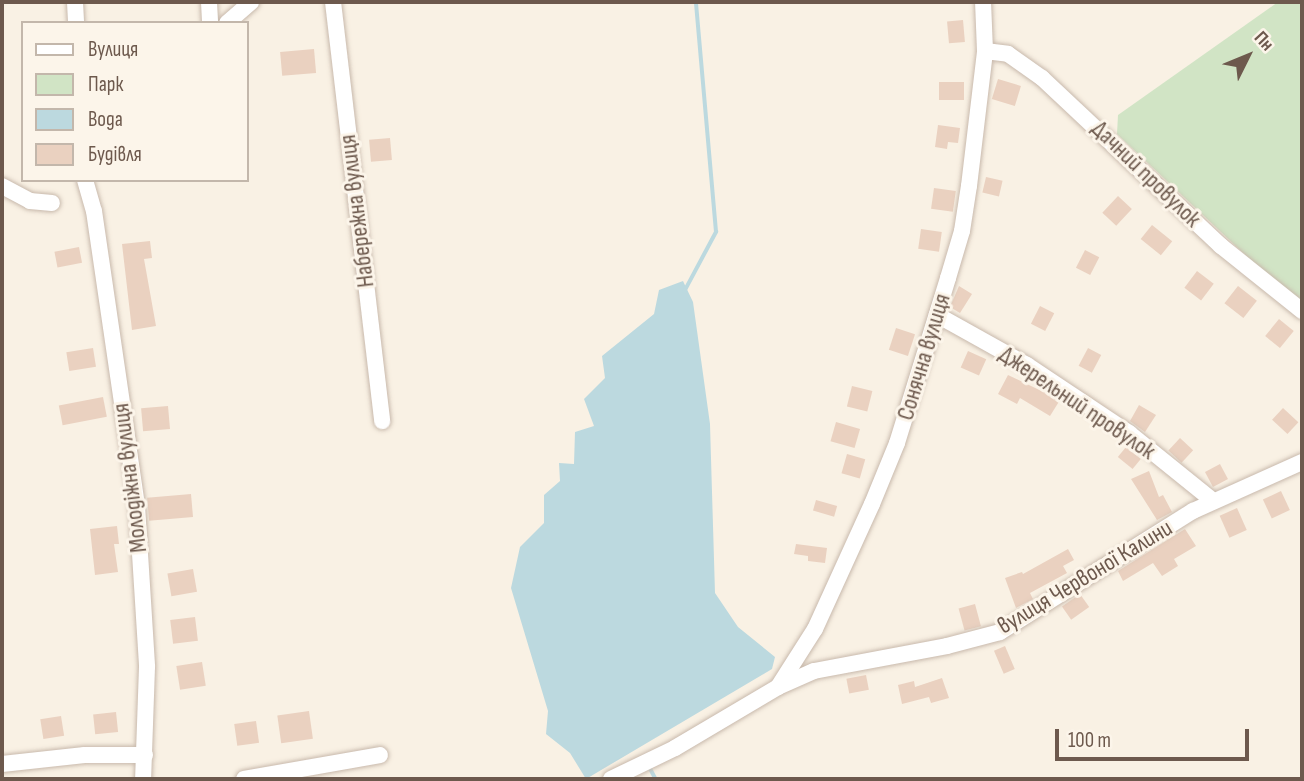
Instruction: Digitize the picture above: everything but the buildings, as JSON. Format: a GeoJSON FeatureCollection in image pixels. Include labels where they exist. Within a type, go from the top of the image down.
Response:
{"type":"FeatureCollection","features":[{"type":"Feature","properties":{"kind":"street"},"geometry":{"type":"LineString","coordinates":[[75,2],[76,21]]}},
{"type":"Feature","properties":{"kind":"street"},"geometry":{"type":"LineString","coordinates":[[209,2],[210,21]]}},
{"type":"Feature","properties":{"kind":"street"},"geometry":{"type":"LineString","coordinates":[[229,21],[251,2]]}},
{"type":"Feature","properties":{"kind":"street","name":"Набережна вулиця"},"geometry":{"type":"LineString","coordinates":[[333,2],[382,421]]}},
{"type":"Feature","properties":{"kind":"street","name":"Сонячна вулиця"},"geometry":{"type":"LineString","coordinates":[[778,687],[815,629],[872,504],[897,443],[937,315],[962,231],[985,51],[982,2]]}},
{"type":"Feature","properties":{"kind":"street","name":"Дачний провулок"},"geometry":{"type":"LineString","coordinates":[[985,51],[1008,54],[1042,78],[1220,246],[1302,311]]}},
{"type":"Feature","properties":{"kind":"street","name":"Молодіжна вулиця"},"geometry":{"type":"LineString","coordinates":[[86,182],[94,211],[137,506],[147,667],[143,779]]}},
{"type":"Feature","properties":{"kind":"street"},"geometry":{"type":"LineString","coordinates":[[2,186],[30,201],[52,203]]}},
{"type":"Feature","properties":{"kind":"street","name":"Джерельний провулок"},"geometry":{"type":"LineString","coordinates":[[937,315],[1027,365],[1117,426],[1212,500]]}},
{"type":"Feature","properties":{"kind":"street","name":"вулиця Червоної Калини"},"geometry":{"type":"LineString","coordinates":[[611,779],[675,748],[778,687],[814,671],[947,646],[1000,632],[1088,574],[1212,500],[1302,462]]}},
{"type":"Feature","properties":{"kind":"street"},"geometry":{"type":"LineString","coordinates":[[2,764],[85,755],[145,755]]}},
{"type":"Feature","properties":{"kind":"street"},"geometry":{"type":"LineString","coordinates":[[244,779],[380,755]]}},
{"type":"Feature","properties":{"kind":"green space"},"geometry":{"type":"Polygon","coordinates":[[[1278,2],[1302,2],[1302,304],[1256,265],[1117,134],[1118,115],[1278,2]]]}},
{"type":"Feature","properties":{"kind":"water"},"geometry":{"type":"Polygon","coordinates":[[[683,281],[693,302],[710,424],[715,593],[738,627],[775,657],[772,669],[586,779],[570,753],[546,734],[548,711],[511,588],[520,547],[544,523],[544,495],[560,481],[559,463],[574,464],[575,432],[594,426],[584,399],[605,378],[602,356],[654,314],[659,290],[683,281]]]}},
{"type":"Feature","properties":{"kind":"waterway"},"geometry":{"type":"LineString","coordinates":[[684,292],[716,232],[696,2]]}},
{"type":"Feature","properties":{"kind":"waterway"},"geometry":{"type":"LineString","coordinates":[[649,766],[656,779]]}}]}
